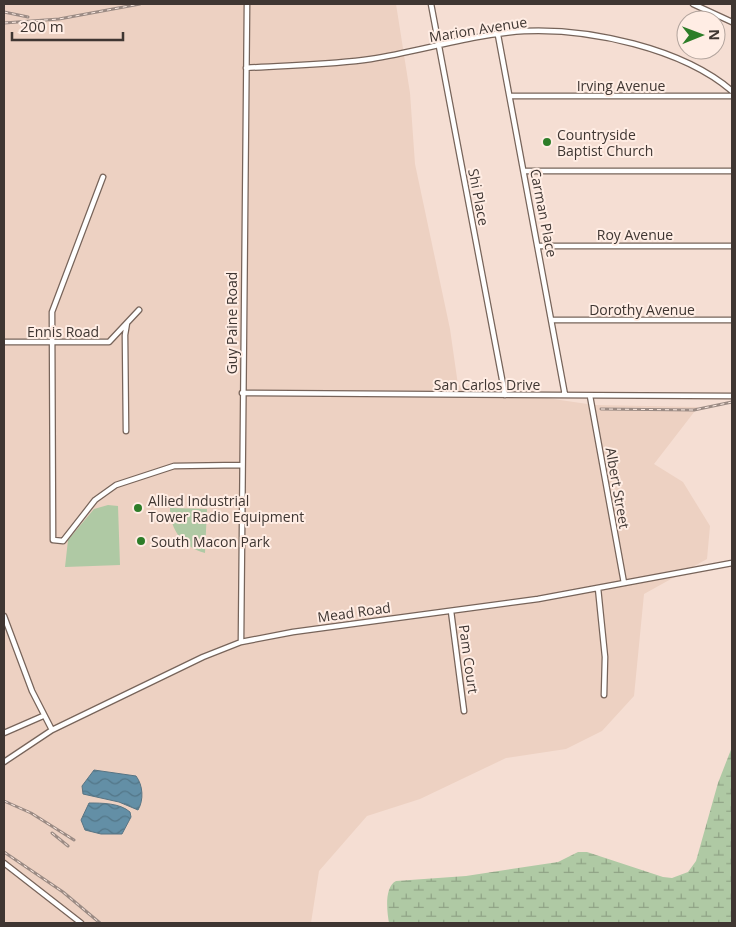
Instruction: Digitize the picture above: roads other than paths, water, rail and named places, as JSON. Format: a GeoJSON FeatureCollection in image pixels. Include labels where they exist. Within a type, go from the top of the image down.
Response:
{"type":"FeatureCollection","features":[{"type":"Feature","properties":{"kind":"street","name":"Guy Paine Road"},"geometry":{"type":"LineString","coordinates":[[241,642],[241,465],[247,4]]}},
{"type":"Feature","properties":{"kind":"street","name":"Shi Place"},"geometry":{"type":"LineString","coordinates":[[431,4],[505,395]]}},
{"type":"Feature","properties":{"kind":"street"},"geometry":{"type":"LineString","coordinates":[[693,4],[732,22]]}},
{"type":"Feature","properties":{"kind":"street","name":"Marion Avenue"},"geometry":{"type":"LineString","coordinates":[[246,68],[345,62],[524,31],[549,31],[617,40],[682,62],[710,75],[732,91]]}},
{"type":"Feature","properties":{"kind":"street","name":"Carman Place"},"geometry":{"type":"LineString","coordinates":[[498,35],[566,395]]}},
{"type":"Feature","properties":{"kind":"street","name":"Irving Avenue"},"geometry":{"type":"LineString","coordinates":[[510,96],[732,96]]}},
{"type":"Feature","properties":{"kind":"street"},"geometry":{"type":"LineString","coordinates":[[524,171],[732,172]]}},
{"type":"Feature","properties":{"kind":"street"},"geometry":{"type":"LineString","coordinates":[[103,177],[52,312],[53,540],[63,541],[95,500],[116,485],[174,466],[241,465]]}},
{"type":"Feature","properties":{"kind":"street","name":"Roy Avenue"},"geometry":{"type":"LineString","coordinates":[[538,246],[732,246]]}},
{"type":"Feature","properties":{"kind":"street","name":"Ennis Road"},"geometry":{"type":"LineString","coordinates":[[4,342],[109,342],[139,310]]}},
{"type":"Feature","properties":{"kind":"street","name":"Dorothy Avenue"},"geometry":{"type":"LineString","coordinates":[[552,320],[732,320]]}},
{"type":"Feature","properties":{"kind":"street"},"geometry":{"type":"LineString","coordinates":[[126,432],[125,335],[128,322]]}},
{"type":"Feature","properties":{"kind":"street","name":"San Carlos Drive"},"geometry":{"type":"LineString","coordinates":[[242,393],[732,396]]}},
{"type":"Feature","properties":{"kind":"street","name":"Albert Street"},"geometry":{"type":"LineString","coordinates":[[590,396],[624,583]]}},
{"type":"Feature","properties":{"kind":"street","name":"Mead Road"},"geometry":{"type":"LineString","coordinates":[[4,762],[52,730],[196,660],[241,642],[299,631],[451,611],[598,588],[732,563]]}},
{"type":"Feature","properties":{"kind":"street"},"geometry":{"type":"LineString","coordinates":[[598,588],[605,657],[604,695]]}},
{"type":"Feature","properties":{"kind":"street","name":"Pam Court"},"geometry":{"type":"LineString","coordinates":[[451,611],[464,711]]}},
{"type":"Feature","properties":{"kind":"street"},"geometry":{"type":"LineString","coordinates":[[4,616],[43,716],[52,730]]}},
{"type":"Feature","properties":{"kind":"street"},"geometry":{"type":"LineString","coordinates":[[4,734],[43,716]]}},
{"type":"Feature","properties":{"kind":"street"},"geometry":{"type":"LineString","coordinates":[[4,863],[82,923]]}},
{"type":"Feature","properties":{"kind":"water"},"geometry":{"type":"Polygon","coordinates":[[[94,770],[136,776],[142,793],[138,810],[119,802],[83,794],[82,786],[94,770]]]}},
{"type":"Feature","properties":{"kind":"water"},"geometry":{"type":"Polygon","coordinates":[[[89,803],[116,805],[130,812],[131,817],[122,834],[101,834],[85,830],[81,820],[89,803]]]}},
{"type":"Feature","properties":{"kind":"railway"},"geometry":{"type":"LineString","coordinates":[[4,23],[59,19],[140,4]]}},
{"type":"Feature","properties":{"kind":"railway"},"geometry":{"type":"LineString","coordinates":[[4,12],[28,17]]}},
{"type":"Feature","properties":{"kind":"railway"},"geometry":{"type":"LineString","coordinates":[[601,409],[694,410],[732,402]]}},
{"type":"Feature","properties":{"kind":"railway"},"geometry":{"type":"LineString","coordinates":[[4,801],[31,813],[74,840]]}},
{"type":"Feature","properties":{"kind":"railway"},"geometry":{"type":"LineString","coordinates":[[52,833],[68,846]]}},
{"type":"Feature","properties":{"kind":"railway"},"geometry":{"type":"LineString","coordinates":[[4,852],[63,892],[100,923]]}},
{"type":"Feature","properties":{"kind":"place","name":"Countryside Baptist Church"},"geometry":{"type":"Point","coordinates":[547,142]}},
{"type":"Feature","properties":{"kind":"place","name":"Allied Industrial Tower Radio Equipment"},"geometry":{"type":"Point","coordinates":[138,508]}},
{"type":"Feature","properties":{"kind":"place","name":"South Macon Park"},"geometry":{"type":"Point","coordinates":[141,541]}}]}
